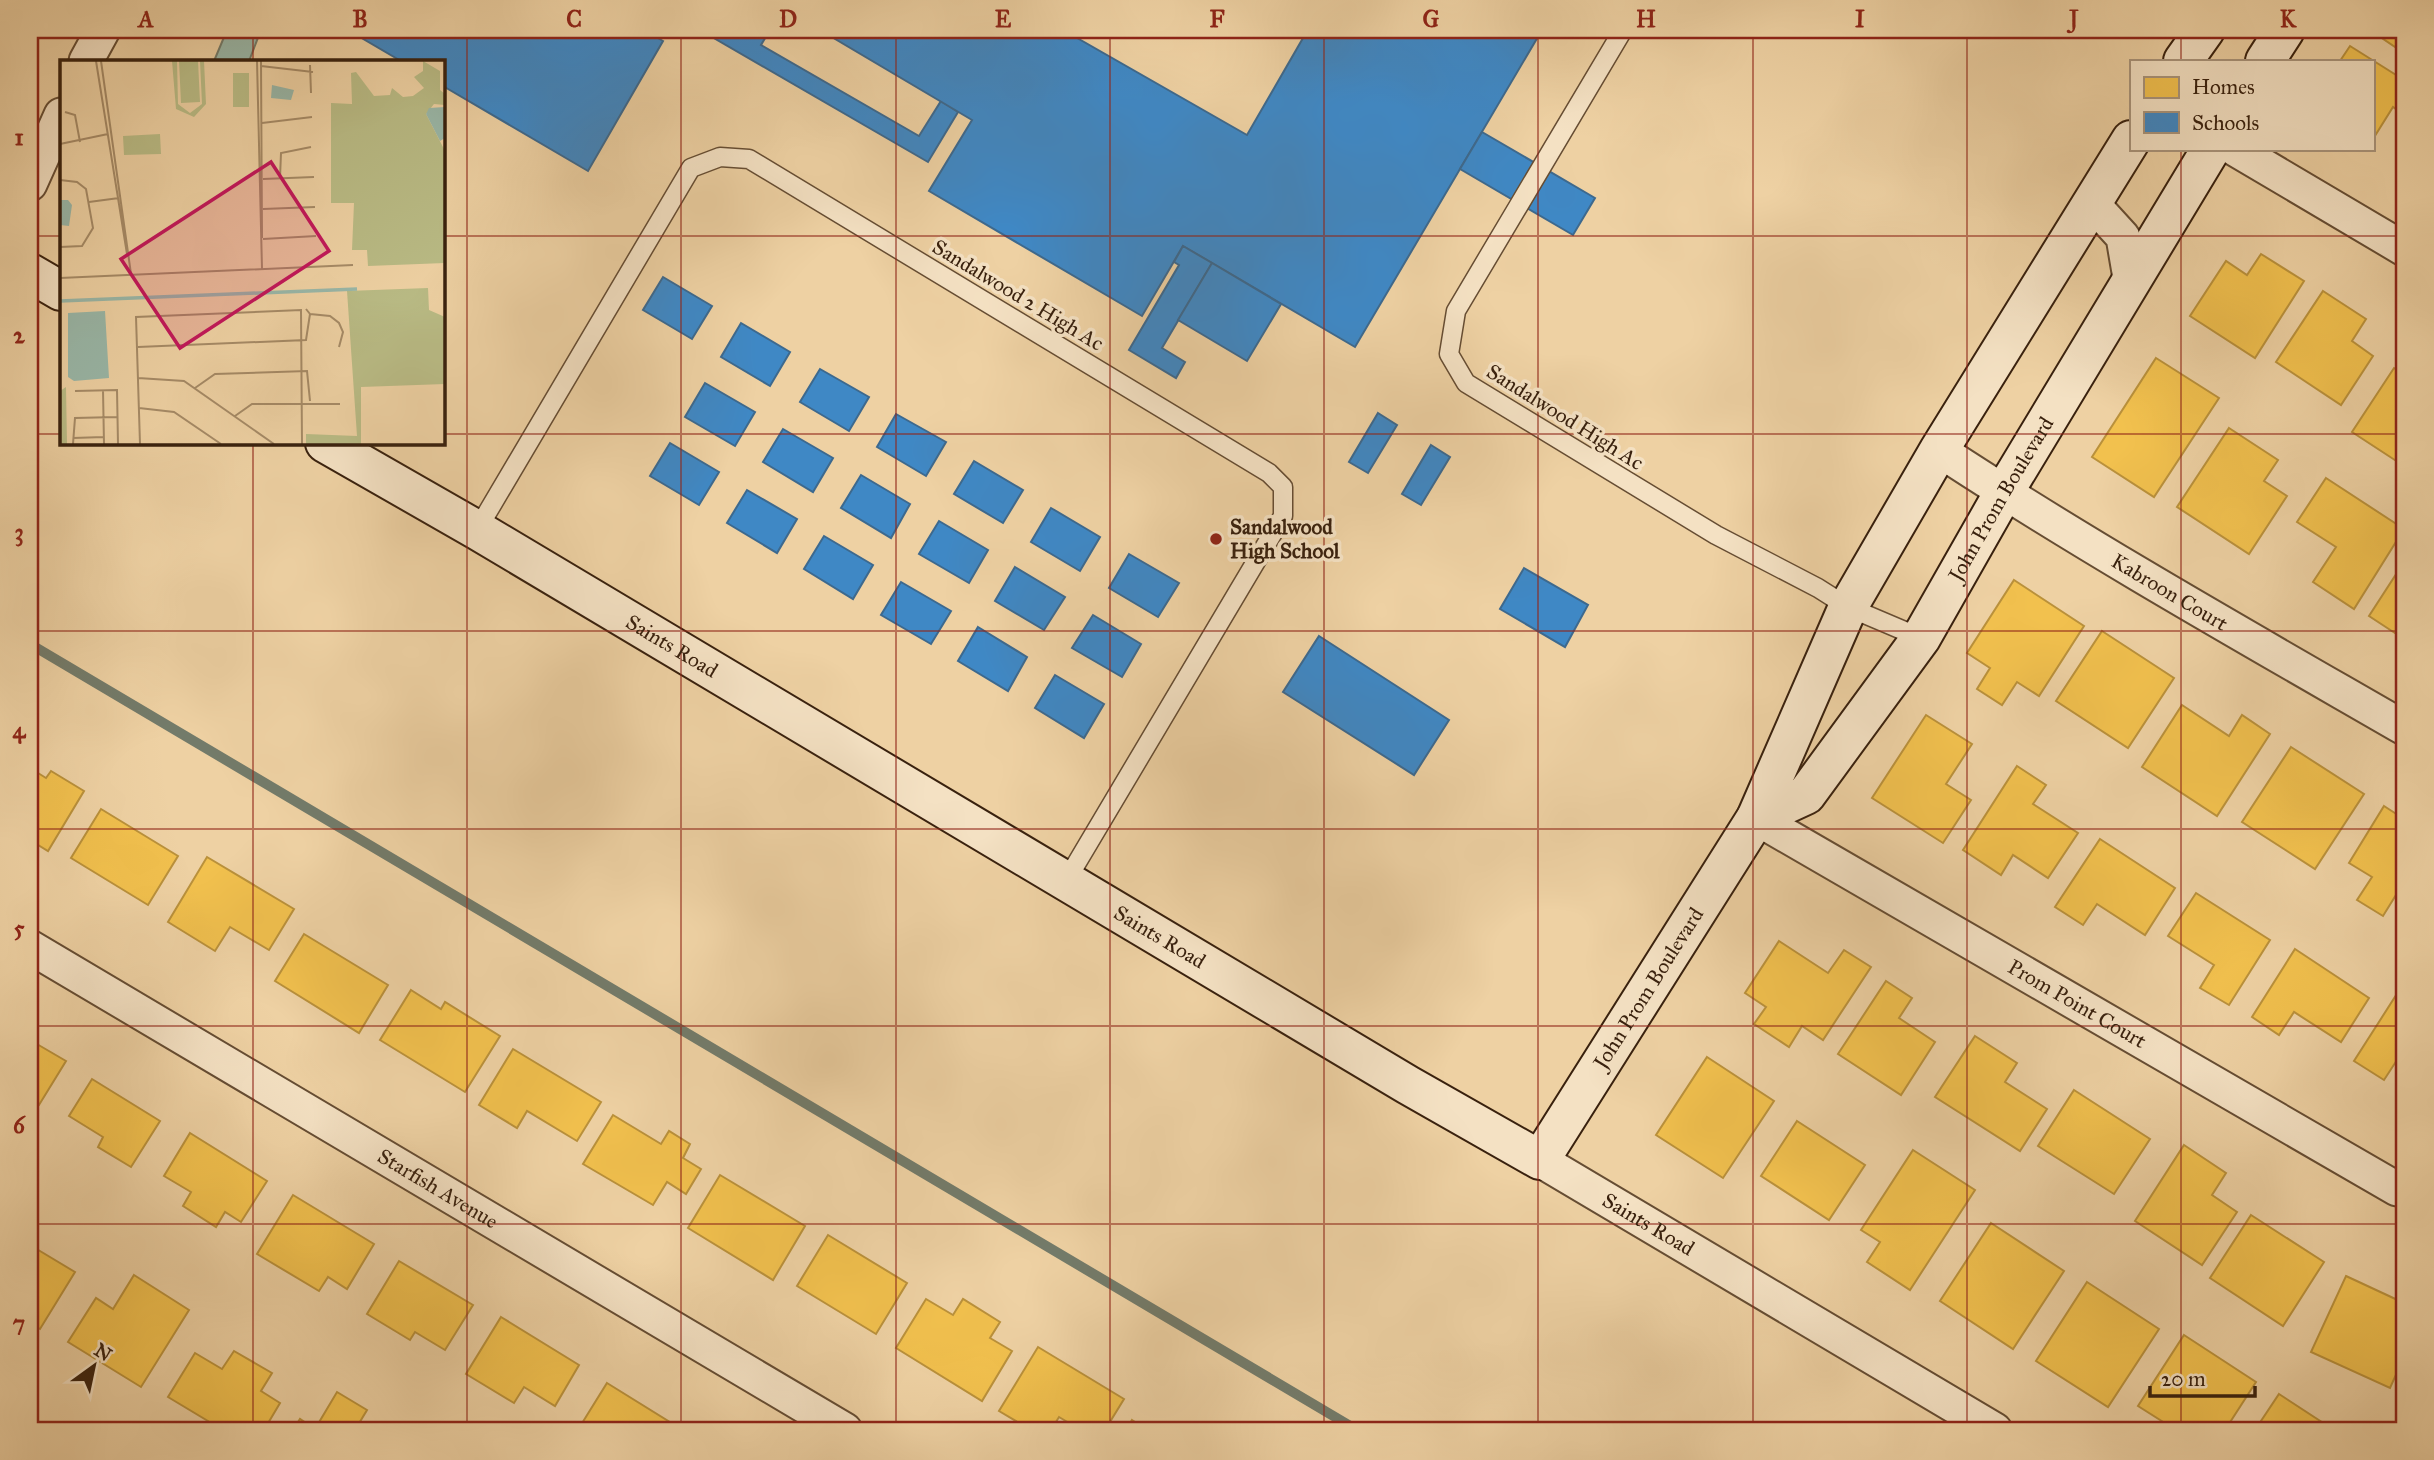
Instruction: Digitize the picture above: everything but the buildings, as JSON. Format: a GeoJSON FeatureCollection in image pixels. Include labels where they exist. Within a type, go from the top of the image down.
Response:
{"type":"FeatureCollection","features":[{"type":"Feature","properties":{"kind":"street"},"geometry":{"type":"LineString","coordinates":[[2184,60],[2205,30]]}},
{"type":"Feature","properties":{"kind":"street"},"geometry":{"type":"LineString","coordinates":[[2266,60],[2285,30]]}},
{"type":"Feature","properties":{"kind":"street"},"geometry":{"type":"LineString","coordinates":[[30,184],[60,117]]}},
{"type":"Feature","properties":{"kind":"street","name":"John Prom Boulevard"},"geometry":{"type":"LineString","coordinates":[[1540,1160],[1756,818],[1848,607],[1939,450],[2130,142]]}},
{"type":"Feature","properties":{"kind":"street","name":"John Prom Boulevard"},"geometry":{"type":"LineString","coordinates":[[1756,818],[1806,795],[1921,638],[2004,492],[2210,150]]}},
{"type":"Feature","properties":{"kind":"street"},"geometry":{"type":"LineString","coordinates":[[2237,150],[2404,249]]}},
{"type":"Feature","properties":{"kind":"street"},"geometry":{"type":"LineString","coordinates":[[2092,204],[2123,237],[2131,284]]}},
{"type":"Feature","properties":{"kind":"street"},"geometry":{"type":"LineString","coordinates":[[30,273],[60,290]]}},
{"type":"Feature","properties":{"kind":"street","name":"Saints Road"},"geometry":{"type":"LineString","coordinates":[[327,444],[477,530],[1408,1085],[1540,1160],[1995,1430]]}},
{"type":"Feature","properties":{"kind":"street","name":"Kabroon Court"},"geometry":{"type":"LineString","coordinates":[[1939,450],[2231,629],[2404,728]]}},
{"type":"Feature","properties":{"kind":"street","name":"Prom Point Court"},"geometry":{"type":"LineString","coordinates":[[1756,818],[2397,1189]]}},
{"type":"Feature","properties":{"kind":"street","name":"Starfish Avenue"},"geometry":{"type":"LineString","coordinates":[[30,947],[845,1430]]}},
{"type":"Feature","properties":{"kind":"lane","name":"Sandalwood High Ac"},"geometry":{"type":"LineString","coordinates":[[1623,30],[1456,312],[1450,354],[1466,383],[1705,529],[1818,588],[1848,607],[1921,638]]}},
{"type":"Feature","properties":{"kind":"lane","name":"Sandalwood 2 High Ac"},"geometry":{"type":"LineString","coordinates":[[477,530],[691,168],[720,157],[749,159],[1269,472],[1283,488],[1283,516],[1066,881]]}},
{"type":"Feature","properties":{"kind":"shaded area"},"geometry":{"type":"Polygon","coordinates":[[[227,30],[261,30],[249,60],[214,60],[227,30]]]}},
{"type":"Feature","properties":{"kind":"waterway"},"geometry":{"type":"LineString","coordinates":[[30,644],[1357,1430]]}},
{"type":"Feature","properties":{"kind":"place","name":"Sandalwood High School"},"geometry":{"type":"Point","coordinates":[1216,539]}}]}
